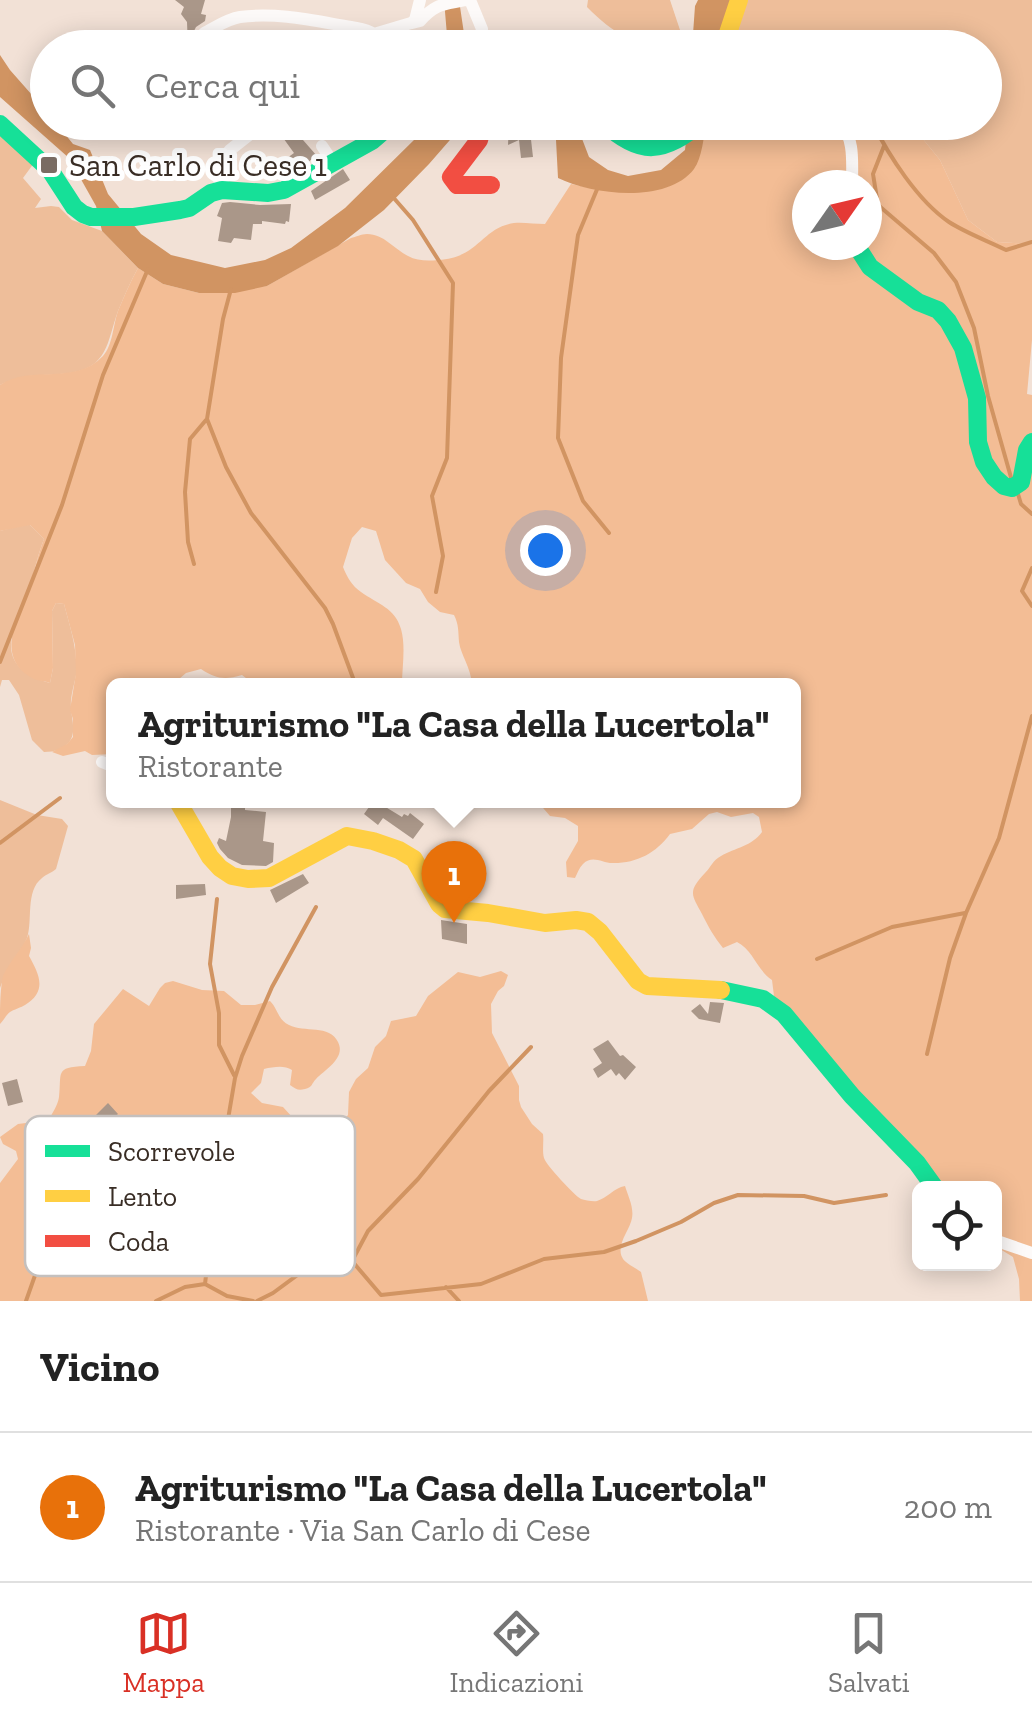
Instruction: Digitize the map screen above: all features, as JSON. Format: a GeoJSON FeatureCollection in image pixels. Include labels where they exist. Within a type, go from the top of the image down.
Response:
{"type":"FeatureCollection","features":[{"type":"Feature","properties":{"kind":"street"},"geometry":{"type":"LineString","coordinates":[[411,23],[420,0]]}},
{"type":"Feature","properties":{"kind":"street"},"geometry":{"type":"LineString","coordinates":[[397,30],[420,21],[437,5],[467,0],[482,30]]}},
{"type":"Feature","properties":{"kind":"street"},"geometry":{"type":"LineString","coordinates":[[728,30],[739,0]]}},
{"type":"Feature","properties":{"kind":"street"},"geometry":{"type":"LineString","coordinates":[[209,30],[240,17],[279,16],[367,30]]}},
{"type":"Feature","properties":{"kind":"street"},"geometry":{"type":"LineString","coordinates":[[350,30],[354,28]]}},
{"type":"Feature","properties":{"kind":"street"},"geometry":{"type":"LineString","coordinates":[[0,124],[57,178],[73,206],[85,216],[98,218],[170,214],[194,206],[218,190],[278,192],[294,186],[327,153],[369,140]]}},
{"type":"Feature","properties":{"kind":"street"},"geometry":{"type":"LineString","coordinates":[[230,190],[213,172],[242,140]]}},
{"type":"Feature","properties":{"kind":"street"},"geometry":{"type":"LineString","coordinates":[[478,140],[451,177],[457,185],[491,185]]}},
{"type":"Feature","properties":{"kind":"street"},"geometry":{"type":"LineString","coordinates":[[625,140],[656,148],[677,140]]}},
{"type":"Feature","properties":{"kind":"street"},"geometry":{"type":"LineString","coordinates":[[850,140],[852,170]]}},
{"type":"Feature","properties":{"kind":"street"},"geometry":{"type":"LineString","coordinates":[[866,260],[948,321],[962,348],[977,398],[978,442],[984,462],[1004,486],[1012,488],[1021,482],[1032,442]]}},
{"type":"Feature","properties":{"kind":"street"},"geometry":{"type":"LineString","coordinates":[[181,808],[199,842],[221,871],[240,878],[258,880],[282,872],[347,836],[373,841],[414,859],[444,909],[545,923],[582,920],[600,932],[638,981],[647,986],[721,990],[763,999],[780,1009],[930,1181]]}},
{"type":"Feature","properties":{"kind":"street"},"geometry":{"type":"LineString","coordinates":[[1002,1243],[1032,1253]]}},
{"type":"Feature","properties":{"kind":"shaded area"},"geometry":{"type":"Polygon","coordinates":[[[444,0],[459,0],[463,30],[447,30],[444,0]]]}},
{"type":"Feature","properties":{"kind":"shaded area"},"geometry":{"type":"Polygon","coordinates":[[[588,0],[670,0],[680,30],[615,30],[587,7],[588,0]]]}},
{"type":"Feature","properties":{"kind":"shaded area"},"geometry":{"type":"Polygon","coordinates":[[[698,0],[734,0],[723,30],[693,30],[698,0]]]}},
{"type":"Feature","properties":{"kind":"shaded area"},"geometry":{"type":"Polygon","coordinates":[[[748,0],[1032,0],[1032,244],[997,242],[968,220],[940,160],[924,140],[1002,140],[1002,30],[733,30],[748,0]]]}},
{"type":"Feature","properties":{"kind":"shaded area"},"geometry":{"type":"Polygon","coordinates":[[[0,55],[30,93],[30,124],[0,97],[0,55]]]}},
{"type":"Feature","properties":{"kind":"shaded area"},"geometry":{"type":"Polygon","coordinates":[[[0,130],[34,163],[23,178],[41,199],[35,208],[59,207],[72,220],[102,231],[138,268],[104,352],[92,366],[69,373],[17,378],[0,385],[0,130]]]}},
{"type":"Feature","properties":{"kind":"shaded area"},"geometry":{"type":"Polygon","coordinates":[[[49,140],[70,140],[90,150],[108,194],[141,234],[171,255],[225,268],[265,260],[291,248],[345,208],[414,140],[450,140],[384,210],[338,246],[267,286],[235,293],[199,293],[163,284],[138,268],[102,231],[96,206],[69,158],[49,140]]]}},
{"type":"Feature","properties":{"kind":"shaded area"},"geometry":{"type":"Polygon","coordinates":[[[556,140],[582,140],[589,157],[608,170],[628,176],[661,170],[685,150],[686,140],[703,140],[694,169],[666,188],[609,192],[558,178],[556,140]]]}},
{"type":"Feature","properties":{"kind":"shaded area"},"geometry":{"type":"Polygon","coordinates":[[[702,140],[924,140],[940,160],[968,220],[997,242],[1032,244],[1032,340],[1027,394],[1032,395],[1032,1301],[1020,1301],[1013,1257],[1002,1250],[1002,1181],[925,1181],[774,996],[772,980],[747,950],[737,942],[723,948],[709,927],[694,898],[694,889],[718,858],[758,837],[762,832],[759,817],[753,813],[731,817],[717,812],[709,814],[692,829],[670,834],[659,847],[638,859],[622,863],[587,861],[575,878],[567,877],[566,862],[578,841],[578,826],[565,818],[550,816],[543,808],[801,808],[801,678],[471,678],[454,615],[440,612],[420,589],[406,583],[385,560],[376,531],[362,527],[352,538],[343,567],[355,587],[395,616],[403,643],[402,678],[221,678],[201,669],[180,678],[106,678],[106,754],[85,751],[63,756],[52,752],[73,737],[70,710],[76,673],[75,645],[64,604],[56,603],[52,611],[50,683],[23,672],[12,654],[15,623],[44,539],[30,525],[0,531],[0,385],[26,376],[80,370],[103,356],[138,268],[163,284],[199,293],[267,286],[351,238],[365,234],[379,236],[415,259],[452,258],[503,226],[545,224],[571,184],[600,190],[695,167],[702,140]]]}},
{"type":"Feature","properties":{"kind":"shaded area"},"geometry":{"type":"Polygon","coordinates":[[[30,525],[44,539],[13,628],[15,661],[22,670],[50,683],[52,611],[56,603],[64,604],[75,648],[71,739],[59,749],[44,752],[32,740],[19,695],[9,680],[2,680],[0,687],[0,531],[30,525]]]}},
{"type":"Feature","properties":{"kind":"shaded area"},"geometry":{"type":"Polygon","coordinates":[[[0,800],[37,815],[62,819],[68,826],[56,869],[33,890],[27,938],[0,988],[0,800]]]}},
{"type":"Feature","properties":{"kind":"shaded area"},"geometry":{"type":"Polygon","coordinates":[[[29,934],[29,956],[39,988],[32,1000],[10,1012],[0,1024],[3,976],[29,934]]]}},
{"type":"Feature","properties":{"kind":"shaded area"},"geometry":{"type":"Polygon","coordinates":[[[501,971],[508,975],[491,1004],[492,1033],[519,1086],[521,1107],[543,1134],[546,1162],[585,1200],[597,1201],[625,1186],[632,1214],[622,1242],[622,1257],[641,1272],[648,1301],[0,1301],[0,1183],[18,1159],[16,1151],[3,1144],[0,1137],[25,1123],[25,1276],[355,1276],[355,1116],[347,1116],[349,1092],[368,1068],[391,1021],[416,1016],[428,996],[458,972],[480,977],[501,971]]]}},
{"type":"Feature","properties":{"kind":"shaded area"},"geometry":{"type":"Polygon","coordinates":[[[173,981],[202,990],[224,991],[241,1005],[270,1001],[289,1025],[334,1036],[339,1053],[309,1087],[301,1090],[290,1085],[292,1070],[286,1067],[264,1069],[261,1083],[251,1093],[262,1103],[283,1107],[291,1116],[51,1116],[62,1073],[68,1068],[85,1066],[94,1024],[123,989],[149,1006],[160,988],[173,981]]]}},
{"type":"Feature","properties":{"kind":"building"},"geometry":{"type":"Polygon","coordinates":[[[175,0],[205,0],[201,14],[206,15],[205,21],[194,30],[187,30],[181,14],[184,7],[175,0]]]}},
{"type":"Feature","properties":{"kind":"building"},"geometry":{"type":"Polygon","coordinates":[[[285,140],[303,140],[317,156],[291,173],[283,161],[294,153],[285,140]]]}},
{"type":"Feature","properties":{"kind":"building"},"geometry":{"type":"Polygon","coordinates":[[[519,140],[531,140],[533,157],[521,158],[519,140]]]}},
{"type":"Feature","properties":{"kind":"building"},"geometry":{"type":"Polygon","coordinates":[[[343,169],[350,180],[315,200],[311,191],[343,169]]]}},
{"type":"Feature","properties":{"kind":"building"},"geometry":{"type":"Polygon","coordinates":[[[222,203],[291,204],[289,222],[262,221],[253,224],[251,240],[218,241],[222,218],[217,216],[222,203]]]}},
{"type":"Feature","properties":{"kind":"building"},"geometry":{"type":"Polygon","coordinates":[[[231,808],[266,812],[263,841],[274,843],[273,862],[266,866],[242,865],[228,858],[217,843],[219,838],[226,841],[231,808]]]}},
{"type":"Feature","properties":{"kind":"building"},"geometry":{"type":"Polygon","coordinates":[[[368,808],[387,808],[402,817],[410,813],[424,824],[413,839],[383,818],[378,825],[364,814],[368,808]]]}},
{"type":"Feature","properties":{"kind":"building"},"geometry":{"type":"Polygon","coordinates":[[[303,874],[309,883],[276,903],[270,890],[303,874]]]}},
{"type":"Feature","properties":{"kind":"building"},"geometry":{"type":"Polygon","coordinates":[[[205,884],[206,895],[176,899],[176,885],[205,884]]]}},
{"type":"Feature","properties":{"kind":"building"},"geometry":{"type":"Polygon","coordinates":[[[441,920],[467,924],[467,944],[442,939],[441,920]]]}},
{"type":"Feature","properties":{"kind":"building"},"geometry":{"type":"Polygon","coordinates":[[[710,1002],[724,1003],[720,1023],[699,1019],[691,1011],[700,1004],[708,1014],[710,1002]]]}},
{"type":"Feature","properties":{"kind":"building"},"geometry":{"type":"Polygon","coordinates":[[[608,1040],[620,1056],[636,1067],[625,1080],[611,1069],[598,1078],[593,1069],[602,1063],[593,1049],[608,1040]]]}},
{"type":"Feature","properties":{"kind":"building"},"geometry":{"type":"Polygon","coordinates":[[[17,1079],[23,1102],[8,1106],[2,1083],[17,1079]]]}},
{"type":"Feature","properties":{"kind":"building"},"geometry":{"type":"Polygon","coordinates":[[[108,1103],[118,1114],[116,1116],[95,1116],[108,1103]]]}},
{"type":"Feature","properties":{"kind":"waterway"},"geometry":{"type":"LineString","coordinates":[[882,140],[905,177],[949,222],[1006,250],[1032,242]]}},
{"type":"Feature","properties":{"kind":"waterway"},"geometry":{"type":"LineString","coordinates":[[884,146],[873,174],[878,205],[934,253],[956,282],[974,328],[1012,481]]}},
{"type":"Feature","properties":{"kind":"waterway"},"geometry":{"type":"LineString","coordinates":[[598,187],[578,235],[561,358],[558,438],[583,501],[609,533]]}},
{"type":"Feature","properties":{"kind":"waterway"},"geometry":{"type":"LineString","coordinates":[[392,196],[413,220],[453,283],[447,458],[432,496],[443,556],[436,592]]}},
{"type":"Feature","properties":{"kind":"waterway"},"geometry":{"type":"LineString","coordinates":[[0,662],[62,505],[103,375],[148,269]]}},
{"type":"Feature","properties":{"kind":"waterway"},"geometry":{"type":"LineString","coordinates":[[231,289],[207,419],[226,467],[251,513],[325,608],[353,678]]}},
{"type":"Feature","properties":{"kind":"waterway"},"geometry":{"type":"LineString","coordinates":[[194,564],[188,542],[185,492],[190,439],[206,420]]}},
{"type":"Feature","properties":{"kind":"waterway"},"geometry":{"type":"LineString","coordinates":[[1018,494],[1021,504],[1032,514]]}},
{"type":"Feature","properties":{"kind":"waterway"},"geometry":{"type":"LineString","coordinates":[[1032,568],[1022,591],[1032,606]]}},
{"type":"Feature","properties":{"kind":"waterway"},"geometry":{"type":"LineString","coordinates":[[927,1054],[950,958],[999,838],[1032,716]]}},
{"type":"Feature","properties":{"kind":"waterway"},"geometry":{"type":"LineString","coordinates":[[0,843],[60,798]]}},
{"type":"Feature","properties":{"kind":"waterway"},"geometry":{"type":"LineString","coordinates":[[217,899],[210,964],[219,1013],[219,1045],[234,1075]]}},
{"type":"Feature","properties":{"kind":"waterway"},"geometry":{"type":"LineString","coordinates":[[229,1116],[242,1056],[272,987],[316,907]]}},
{"type":"Feature","properties":{"kind":"waterway"},"geometry":{"type":"LineString","coordinates":[[817,959],[892,927],[965,913]]}},
{"type":"Feature","properties":{"kind":"waterway"},"geometry":{"type":"LineString","coordinates":[[355,1255],[368,1231],[531,1047]]}},
{"type":"Feature","properties":{"kind":"waterway"},"geometry":{"type":"LineString","coordinates":[[355,1265],[381,1295],[481,1284],[544,1259],[604,1252],[636,1241],[738,1195],[804,1196],[834,1203],[886,1195]]}},
{"type":"Feature","properties":{"kind":"waterway"},"geometry":{"type":"LineString","coordinates":[[26,1301],[35,1276]]}},
{"type":"Feature","properties":{"kind":"waterway"},"geometry":{"type":"LineString","coordinates":[[205,1284],[206,1276]]}},
{"type":"Feature","properties":{"kind":"waterway"},"geometry":{"type":"LineString","coordinates":[[257,1301],[296,1276]]}},
{"type":"Feature","properties":{"kind":"waterway"},"geometry":{"type":"LineString","coordinates":[[156,1301],[185,1287],[205,1284],[227,1296],[253,1301]]}},
{"type":"Feature","properties":{"kind":"waterway"},"geometry":{"type":"LineString","coordinates":[[446,1287],[459,1301]]}},
{"type":"Feature","properties":{"kind":"traffic: fast"},"geometry":{"type":"LineString","coordinates":[[0,124],[50,170],[74,207],[91,217],[134,217],[189,208],[222,190],[284,190],[373,140]]}},
{"type":"Feature","properties":{"kind":"traffic: fast"},"geometry":{"type":"LineString","coordinates":[[626,140],[652,147],[676,140]]}},
{"type":"Feature","properties":{"kind":"traffic: fast"},"geometry":{"type":"LineString","coordinates":[[866,260],[948,321],[963,348],[977,398],[978,442],[984,462],[1004,486],[1012,488],[1021,482],[1032,442]]}},
{"type":"Feature","properties":{"kind":"traffic: fast"},"geometry":{"type":"LineString","coordinates":[[721,990],[763,999],[784,1014],[930,1181]]}},
{"type":"Feature","properties":{"kind":"traffic: slow"},"geometry":{"type":"LineString","coordinates":[[729,30],[739,0]]}},
{"type":"Feature","properties":{"kind":"traffic: slow"},"geometry":{"type":"LineString","coordinates":[[182,808],[210,857],[232,876],[269,878],[347,836],[373,841],[414,859],[445,909],[545,923],[588,922],[638,981],[647,986],[721,990]]}},
{"type":"Feature","properties":{"kind":"traffic: jam"},"geometry":{"type":"LineString","coordinates":[[479,140],[451,177],[457,185],[491,185]]}},
{"type":"Feature","properties":{"kind":"place","name":"San Carlo di Cese 1"},"geometry":{"type":"Point","coordinates":[49,165]}},
{"type":"Feature","properties":{"kind":"place","name":"Agriturismo \"La Casa della Lucertola\""},"geometry":{"type":"Point","coordinates":[454,923]}}]}
